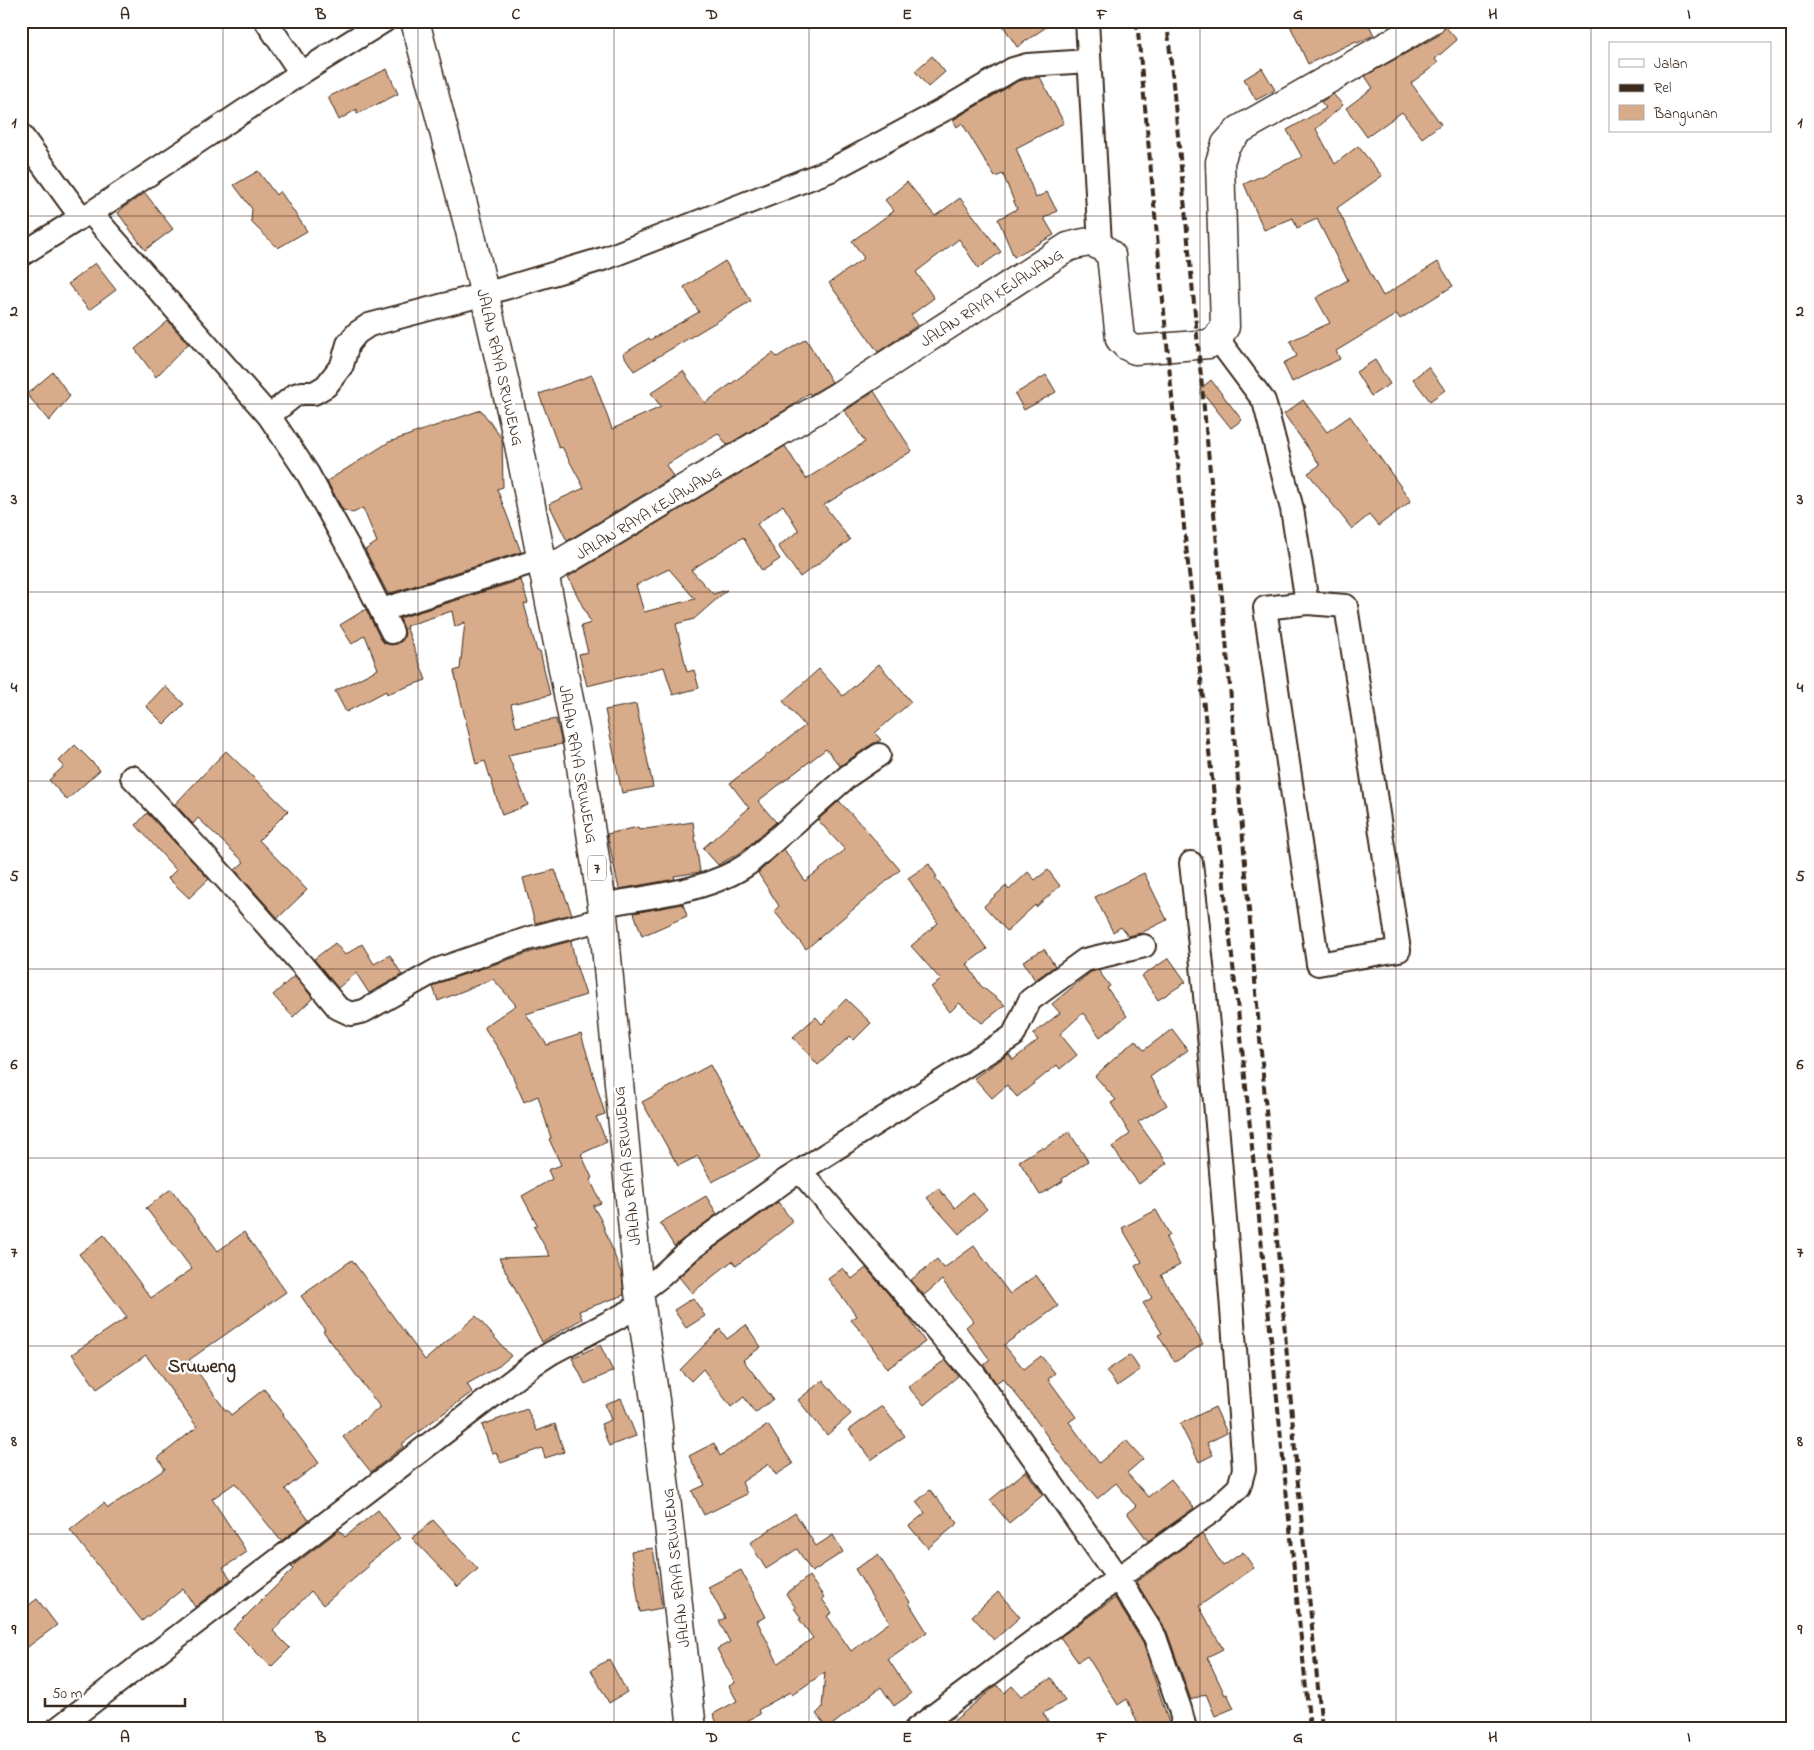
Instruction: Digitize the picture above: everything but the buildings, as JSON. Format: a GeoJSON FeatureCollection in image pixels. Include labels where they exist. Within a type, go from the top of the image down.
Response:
{"type":"FeatureCollection","features":[{"type":"Feature","properties":{"kind":"main road","name":"JALAN RAYA SRUWENG"},"geometry":{"type":"LineString","coordinates":[[415,21],[465,212],[519,446],[577,740],[603,912],[640,1299],[664,1468],[692,1729]]}},
{"type":"Feature","properties":{"kind":"main road"},"geometry":{"type":"LineString","coordinates":[[1100,244],[1111,255],[1120,339],[1127,346],[1135,350],[1209,344],[1217,338],[1225,327],[1220,162],[1226,144],[1240,130],[1431,21]]}},
{"type":"Feature","properties":{"kind":"main road","name":"JALAN RAYA KEJAWANG"},"geometry":{"type":"LineString","coordinates":[[543,566],[837,398],[1068,247],[1087,241],[1100,244]]}},
{"type":"Feature","properties":{"kind":"street"},"geometry":{"type":"LineString","coordinates":[[266,21],[301,73]]}},
{"type":"Feature","properties":{"kind":"street"},"geometry":{"type":"LineString","coordinates":[[21,255],[86,215],[301,73],[384,21]]}},
{"type":"Feature","properties":{"kind":"street"},"geometry":{"type":"LineString","coordinates":[[1087,21],[1100,244]]}},
{"type":"Feature","properties":{"kind":"street"},"geometry":{"type":"LineString","coordinates":[[269,416],[295,395],[314,393],[326,386],[342,365],[348,344],[357,333],[369,325],[606,258],[831,170],[947,108],[1013,69],[1027,65],[1089,61]]}},
{"type":"Feature","properties":{"kind":"street"},"geometry":{"type":"LineString","coordinates":[[21,134],[86,215],[269,416],[308,474],[392,632]]}},
{"type":"Feature","properties":{"kind":"street"},"geometry":{"type":"LineString","coordinates":[[1217,338],[1264,401],[1292,509],[1307,603]]}},
{"type":"Feature","properties":{"kind":"street"},"geometry":{"type":"LineString","coordinates":[[382,610],[543,566]]}},
{"type":"Feature","properties":{"kind":"street"},"geometry":{"type":"LineString","coordinates":[[1307,603],[1346,606],[1399,950],[1318,964],[1265,608],[1307,603]]}},
{"type":"Feature","properties":{"kind":"street"},"geometry":{"type":"LineString","coordinates":[[132,777],[233,886],[338,1008],[351,1014],[364,1011],[437,970],[603,912],[693,888],[736,873],[848,776],[879,755]]}},
{"type":"Feature","properties":{"kind":"street"},"geometry":{"type":"LineString","coordinates":[[916,1729],[1118,1578],[1214,1510],[1239,1487],[1244,1469],[1209,1022],[1191,863]]}},
{"type":"Feature","properties":{"kind":"street"},"geometry":{"type":"LineString","coordinates":[[57,1729],[534,1364],[640,1299],[660,1277],[692,1248],[761,1197],[1013,1036],[1030,1000],[1085,960],[1144,946]]}},
{"type":"Feature","properties":{"kind":"street"},"geometry":{"type":"LineString","coordinates":[[800,1171],[975,1375],[1118,1578],[1155,1637],[1185,1729]]}},
{"type":"Feature","properties":{"kind":"railway"},"geometry":{"type":"LineString","coordinates":[[1137,21],[1185,537],[1241,1037],[1310,1729]]}},
{"type":"Feature","properties":{"kind":"railway"},"geometry":{"type":"LineString","coordinates":[[1167,21],[1225,628],[1297,1474],[1322,1729]]}},
{"type":"Feature","properties":{"kind":"district","name":"Sruweng"},"geometry":{"type":"Point","coordinates":[202,1365]}}]}
